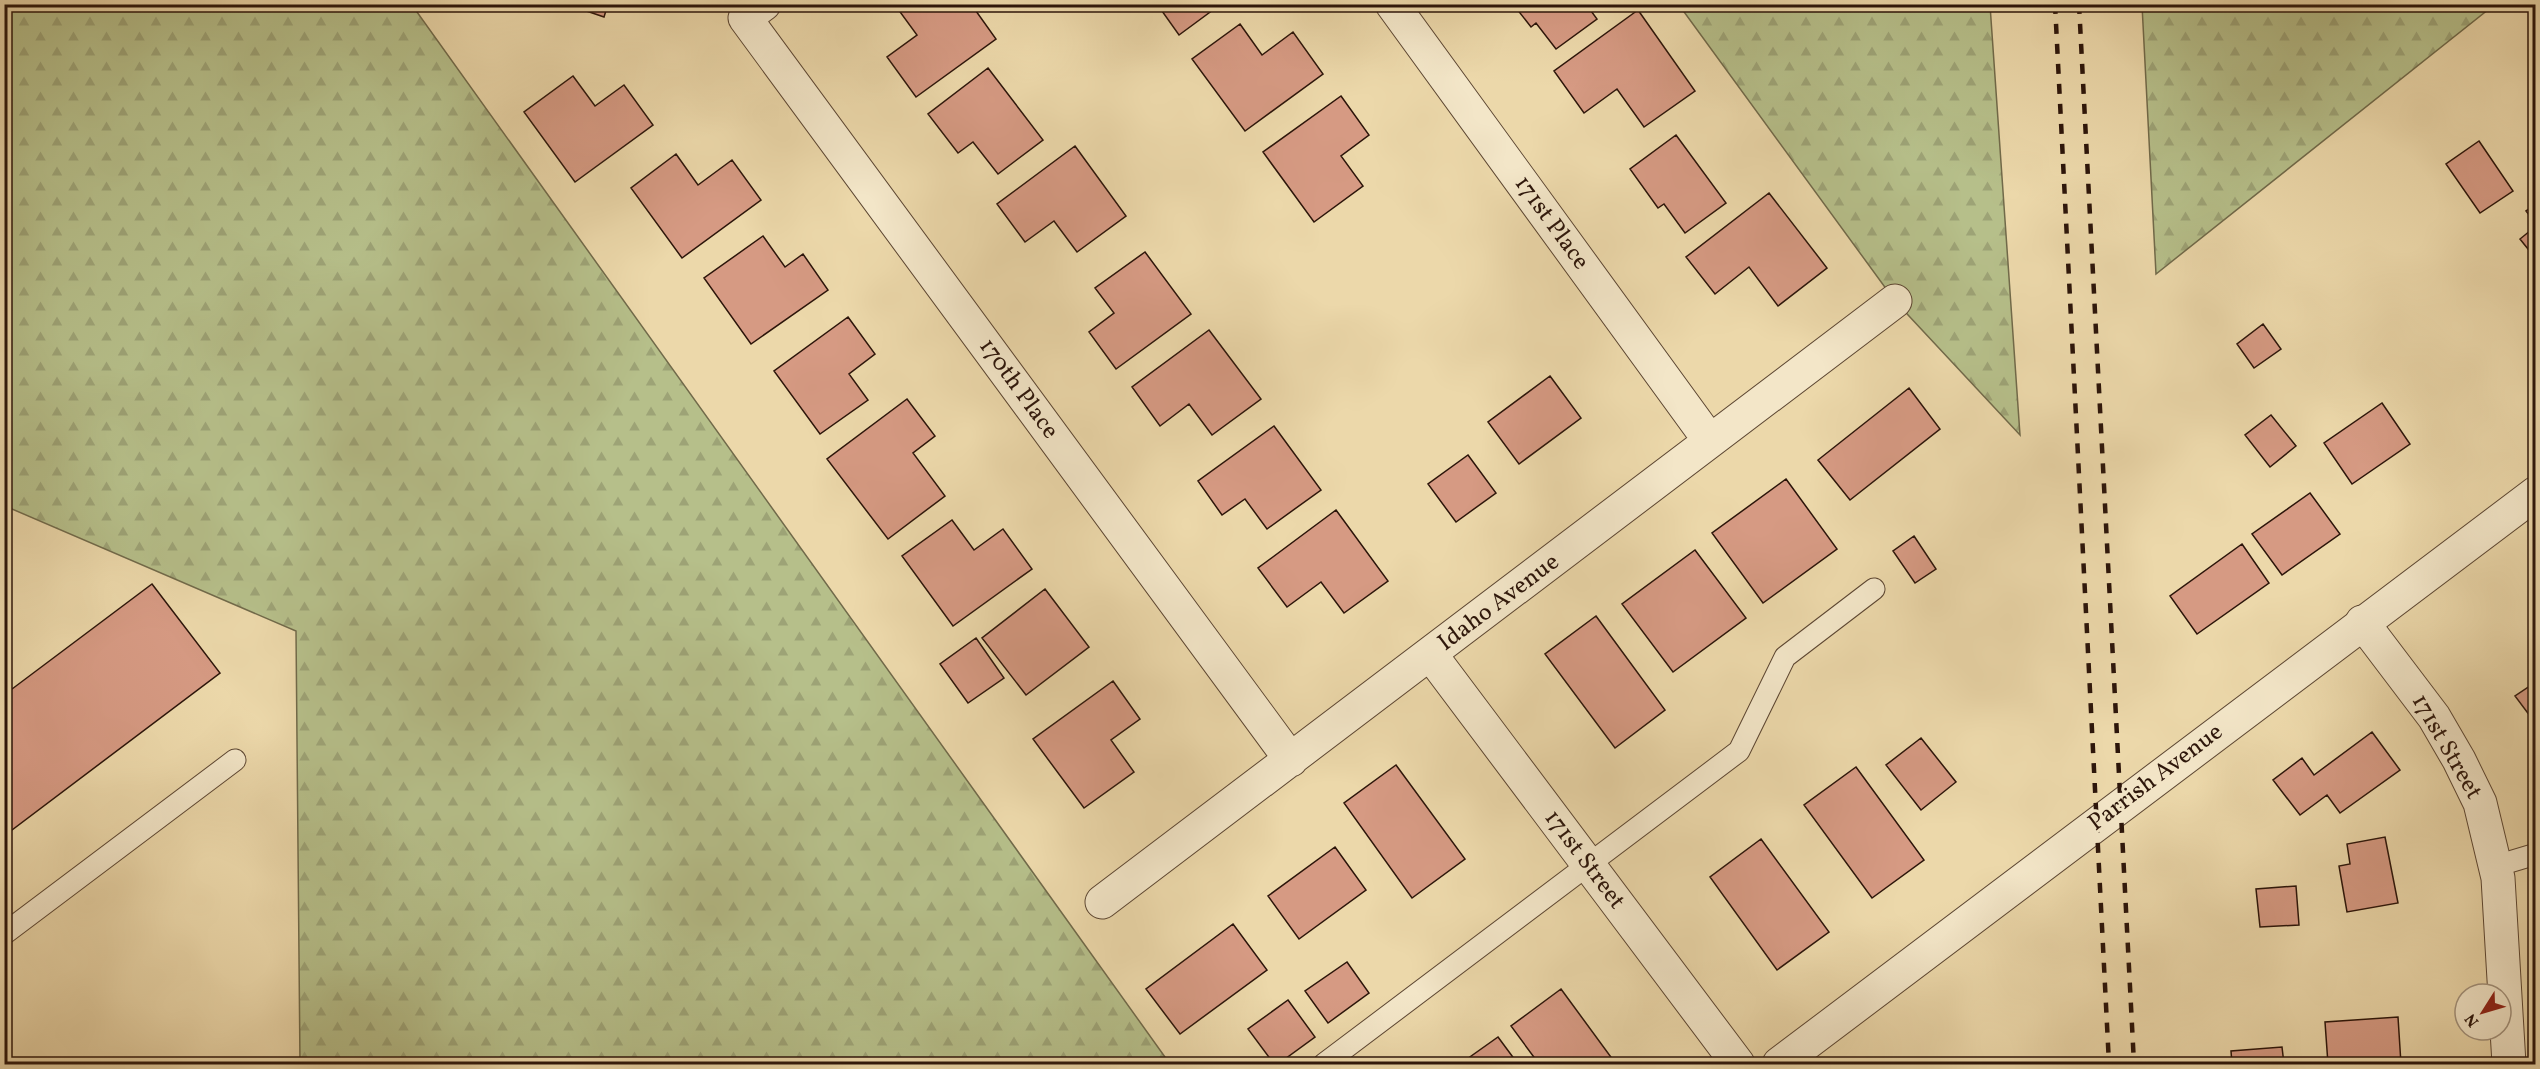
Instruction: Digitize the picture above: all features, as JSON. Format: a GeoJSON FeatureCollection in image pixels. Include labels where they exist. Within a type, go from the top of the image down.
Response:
{"type":"FeatureCollection","features":[{"type":"Feature","properties":{"kind":"street","name":"171st Place"},"geometry":{"type":"LineString","coordinates":[[1392,4],[1710,441]]}},
{"type":"Feature","properties":{"kind":"street","name":"170th Place"},"geometry":{"type":"LineString","coordinates":[[754,11],[1291,760]]}},
{"type":"Feature","properties":{"kind":"street","name":"Idaho Avenue"},"geometry":{"type":"LineString","coordinates":[[1102,902],[1895,302]]}},
{"type":"Feature","properties":{"kind":"street","name":"Parrish Avenue"},"geometry":{"type":"LineString","coordinates":[[1779,1065],[2535,493]]}},
{"type":"Feature","properties":{"kind":"street","name":"171st Street"},"geometry":{"type":"LineString","coordinates":[[2362,622],[2434,717],[2480,803],[2498,878],[2509,1065]]}},
{"type":"Feature","properties":{"kind":"street","name":"171st Street"},"geometry":{"type":"LineString","coordinates":[[1431,655],[1738,1065]]}},
{"type":"Feature","properties":{"kind":"lane"},"geometry":{"type":"LineString","coordinates":[[1324,1065],[1739,751],[1785,657],[1874,589]]}},
{"type":"Feature","properties":{"kind":"lane"},"geometry":{"type":"LineString","coordinates":[[4,934],[235,760]]}},
{"type":"Feature","properties":{"kind":"lane"},"geometry":{"type":"LineString","coordinates":[[2496,866],[2535,854]]}},
{"type":"Feature","properties":{"kind":"green space"},"geometry":{"type":"Polygon","coordinates":[[[5,4],[412,5],[1170,1064],[300,1064],[296,631],[5,506],[5,4]]]}},
{"type":"Feature","properties":{"kind":"green space"},"geometry":{"type":"Polygon","coordinates":[[[2142,4],[2494,5],[2156,274],[2142,4]]]}},
{"type":"Feature","properties":{"kind":"green space"},"geometry":{"type":"Polygon","coordinates":[[[1679,5],[1990,5],[2020,435],[1895,301],[1679,5]]]}},
{"type":"Feature","properties":{"kind":"building"},"geometry":{"type":"Polygon","coordinates":[[[566,4],[608,4],[604,17],[566,4]]]}},
{"type":"Feature","properties":{"kind":"building"},"geometry":{"type":"Polygon","coordinates":[[[971,4],[996,39],[916,97],[887,57],[917,35],[895,5],[971,4]]]}},
{"type":"Feature","properties":{"kind":"building"},"geometry":{"type":"Polygon","coordinates":[[[1157,4],[1221,4],[1179,35],[1157,4]]]}},
{"type":"Feature","properties":{"kind":"building"},"geometry":{"type":"Polygon","coordinates":[[[1513,4],[1586,4],[1597,19],[1556,49],[1536,23],[1531,27],[1513,4]]]}},
{"type":"Feature","properties":{"kind":"building"},"geometry":{"type":"Polygon","coordinates":[[[1638,10],[1695,91],[1644,127],[1617,89],[1584,113],[1554,71],[1638,10]]]}},
{"type":"Feature","properties":{"kind":"building"},"geometry":{"type":"Polygon","coordinates":[[[1240,24],[1262,55],[1293,32],[1323,74],[1245,131],[1192,59],[1240,24]]]}},
{"type":"Feature","properties":{"kind":"building"},"geometry":{"type":"Polygon","coordinates":[[[988,68],[1043,140],[998,174],[973,142],[958,153],[928,114],[988,68]]]}},
{"type":"Feature","properties":{"kind":"building"},"geometry":{"type":"Polygon","coordinates":[[[573,76],[595,106],[624,85],[653,125],[575,182],[524,112],[573,76]]]}},
{"type":"Feature","properties":{"kind":"building"},"geometry":{"type":"Polygon","coordinates":[[[1341,96],[1369,135],[1341,156],[1363,186],[1314,222],[1263,152],[1341,96]]]}},
{"type":"Feature","properties":{"kind":"building"},"geometry":{"type":"Polygon","coordinates":[[[1676,135],[1726,203],[1685,233],[1664,204],[1658,208],[1630,169],[1676,135]]]}},
{"type":"Feature","properties":{"kind":"building"},"geometry":{"type":"Polygon","coordinates":[[[2479,141],[2513,191],[2480,213],[2446,164],[2479,141]]]}},
{"type":"Feature","properties":{"kind":"building"},"geometry":{"type":"Polygon","coordinates":[[[1075,146],[1126,216],[1077,252],[1054,221],[1025,242],[997,204],[1075,146]]]}},
{"type":"Feature","properties":{"kind":"building"},"geometry":{"type":"Polygon","coordinates":[[[676,154],[698,185],[732,160],[761,200],[682,258],[631,188],[676,154]]]}},
{"type":"Feature","properties":{"kind":"building"},"geometry":{"type":"Polygon","coordinates":[[[1769,193],[1827,268],[1778,306],[1749,267],[1715,294],[1686,257],[1769,193]]]}},
{"type":"Feature","properties":{"kind":"building"},"geometry":{"type":"Polygon","coordinates":[[[2536,204],[2536,224],[2526,211],[2536,204]]]}},
{"type":"Feature","properties":{"kind":"building"},"geometry":{"type":"Polygon","coordinates":[[[2536,226],[2536,259],[2520,239],[2536,226]]]}},
{"type":"Feature","properties":{"kind":"building"},"geometry":{"type":"Polygon","coordinates":[[[763,236],[785,267],[803,254],[828,290],[751,344],[704,278],[763,236]]]}},
{"type":"Feature","properties":{"kind":"building"},"geometry":{"type":"Polygon","coordinates":[[[1145,252],[1191,314],[1116,369],[1089,332],[1114,313],[1095,288],[1145,252]]]}},
{"type":"Feature","properties":{"kind":"building"},"geometry":{"type":"Polygon","coordinates":[[[848,317],[875,354],[849,374],[868,400],[820,434],[774,371],[848,317]]]}},
{"type":"Feature","properties":{"kind":"building"},"geometry":{"type":"Polygon","coordinates":[[[2263,324],[2281,349],[2254,368],[2237,344],[2263,324]]]}},
{"type":"Feature","properties":{"kind":"building"},"geometry":{"type":"Polygon","coordinates":[[[1209,330],[1261,399],[1212,435],[1189,404],[1160,426],[1132,387],[1209,330]]]}},
{"type":"Feature","properties":{"kind":"building"},"geometry":{"type":"Polygon","coordinates":[[[1550,376],[1581,418],[1519,464],[1488,422],[1550,376]]]}},
{"type":"Feature","properties":{"kind":"building"},"geometry":{"type":"Polygon","coordinates":[[[1909,388],[1940,429],[1850,500],[1818,460],[1909,388]]]}},
{"type":"Feature","properties":{"kind":"building"},"geometry":{"type":"Polygon","coordinates":[[[907,399],[935,436],[913,453],[945,496],[888,539],[827,459],[907,399]]]}},
{"type":"Feature","properties":{"kind":"building"},"geometry":{"type":"Polygon","coordinates":[[[2382,403],[2410,444],[2352,484],[2324,443],[2382,403]]]}},
{"type":"Feature","properties":{"kind":"building"},"geometry":{"type":"Polygon","coordinates":[[[2271,415],[2296,446],[2270,467],[2245,435],[2271,415]]]}},
{"type":"Feature","properties":{"kind":"building"},"geometry":{"type":"Polygon","coordinates":[[[1274,426],[1321,490],[1267,529],[1245,499],[1222,515],[1198,481],[1274,426]]]}},
{"type":"Feature","properties":{"kind":"building"},"geometry":{"type":"Polygon","coordinates":[[[1468,455],[1496,493],[1456,522],[1428,484],[1468,455]]]}},
{"type":"Feature","properties":{"kind":"building"},"geometry":{"type":"Polygon","coordinates":[[[1786,479],[1837,549],[1763,603],[1712,533],[1786,479]]]}},
{"type":"Feature","properties":{"kind":"building"},"geometry":{"type":"Polygon","coordinates":[[[2310,493],[2340,534],[2282,575],[2252,534],[2310,493]]]}},
{"type":"Feature","properties":{"kind":"building"},"geometry":{"type":"Polygon","coordinates":[[[1336,510],[1388,581],[1344,613],[1321,582],[1287,607],[1258,568],[1336,510]]]}},
{"type":"Feature","properties":{"kind":"building"},"geometry":{"type":"Polygon","coordinates":[[[952,520],[974,550],[1003,529],[1032,569],[953,626],[902,556],[952,520]]]}},
{"type":"Feature","properties":{"kind":"building"},"geometry":{"type":"Polygon","coordinates":[[[1914,536],[1936,569],[1915,583],[1893,551],[1914,536]]]}},
{"type":"Feature","properties":{"kind":"building"},"geometry":{"type":"Polygon","coordinates":[[[2242,544],[2269,583],[2197,634],[2170,596],[2242,544]]]}},
{"type":"Feature","properties":{"kind":"building"},"geometry":{"type":"Polygon","coordinates":[[[1695,550],[1746,618],[1673,672],[1622,604],[1695,550]]]}},
{"type":"Feature","properties":{"kind":"building"},"geometry":{"type":"Polygon","coordinates":[[[152,584],[220,673],[4,836],[4,695],[152,584]]]}},
{"type":"Feature","properties":{"kind":"building"},"geometry":{"type":"Polygon","coordinates":[[[1045,589],[1089,647],[1026,695],[982,638],[1045,589]]]}},
{"type":"Feature","properties":{"kind":"building"},"geometry":{"type":"Polygon","coordinates":[[[1596,616],[1665,710],[1615,748],[1545,654],[1596,616]]]}},
{"type":"Feature","properties":{"kind":"building"},"geometry":{"type":"Polygon","coordinates":[[[976,638],[1004,678],[968,703],[940,664],[976,638]]]}},
{"type":"Feature","properties":{"kind":"building"},"geometry":{"type":"Polygon","coordinates":[[[1113,681],[1140,719],[1111,740],[1134,772],[1084,808],[1033,739],[1113,681]]]}},
{"type":"Feature","properties":{"kind":"building"},"geometry":{"type":"Polygon","coordinates":[[[2536,682],[2536,724],[2515,696],[2536,682]]]}},
{"type":"Feature","properties":{"kind":"building"},"geometry":{"type":"Polygon","coordinates":[[[2372,732],[2400,770],[2340,813],[2327,795],[2300,815],[2273,780],[2302,758],[2314,775],[2372,732]]]}},
{"type":"Feature","properties":{"kind":"building"},"geometry":{"type":"Polygon","coordinates":[[[1921,738],[1956,782],[1921,810],[1886,765],[1921,738]]]}},
{"type":"Feature","properties":{"kind":"building"},"geometry":{"type":"Polygon","coordinates":[[[1396,765],[1465,859],[1412,898],[1344,803],[1396,765]]]}},
{"type":"Feature","properties":{"kind":"building"},"geometry":{"type":"Polygon","coordinates":[[[1856,767],[1924,860],[1872,898],[1804,805],[1856,767]]]}},
{"type":"Feature","properties":{"kind":"building"},"geometry":{"type":"Polygon","coordinates":[[[2385,837],[2398,903],[2347,912],[2339,866],[2350,864],[2347,844],[2385,837]]]}},
{"type":"Feature","properties":{"kind":"building"},"geometry":{"type":"Polygon","coordinates":[[[1761,839],[1829,932],[1777,970],[1710,877],[1761,839]]]}},
{"type":"Feature","properties":{"kind":"building"},"geometry":{"type":"Polygon","coordinates":[[[1335,847],[1366,890],[1299,939],[1268,896],[1335,847]]]}},
{"type":"Feature","properties":{"kind":"building"},"geometry":{"type":"Polygon","coordinates":[[[2296,886],[2299,925],[2260,927],[2256,889],[2296,886]]]}},
{"type":"Feature","properties":{"kind":"building"},"geometry":{"type":"Polygon","coordinates":[[[1233,924],[1267,970],[1180,1034],[1146,989],[1233,924]]]}},
{"type":"Feature","properties":{"kind":"building"},"geometry":{"type":"Polygon","coordinates":[[[1347,962],[1369,993],[1328,1023],[1305,991],[1347,962]]]}},
{"type":"Feature","properties":{"kind":"building"},"geometry":{"type":"Polygon","coordinates":[[[1561,989],[1616,1064],[1539,1064],[1511,1026],[1561,989]]]}},
{"type":"Feature","properties":{"kind":"building"},"geometry":{"type":"Polygon","coordinates":[[[1288,1000],[1315,1037],[1278,1064],[1274,1064],[1248,1029],[1288,1000]]]}},
{"type":"Feature","properties":{"kind":"building"},"geometry":{"type":"Polygon","coordinates":[[[2398,1017],[2401,1064],[2328,1064],[2325,1022],[2398,1017]]]}},
{"type":"Feature","properties":{"kind":"building"},"geometry":{"type":"Polygon","coordinates":[[[1498,1037],[1518,1064],[1460,1064],[1498,1037]]]}},
{"type":"Feature","properties":{"kind":"building"},"geometry":{"type":"Polygon","coordinates":[[[2282,1047],[2284,1064],[2232,1064],[2231,1051],[2282,1047]]]}},
{"type":"Feature","properties":{"kind":"railway"},"geometry":{"type":"LineString","coordinates":[[2055,4],[2109,1064]]}},
{"type":"Feature","properties":{"kind":"railway"},"geometry":{"type":"LineString","coordinates":[[2079,4],[2134,1064]]}}]}
